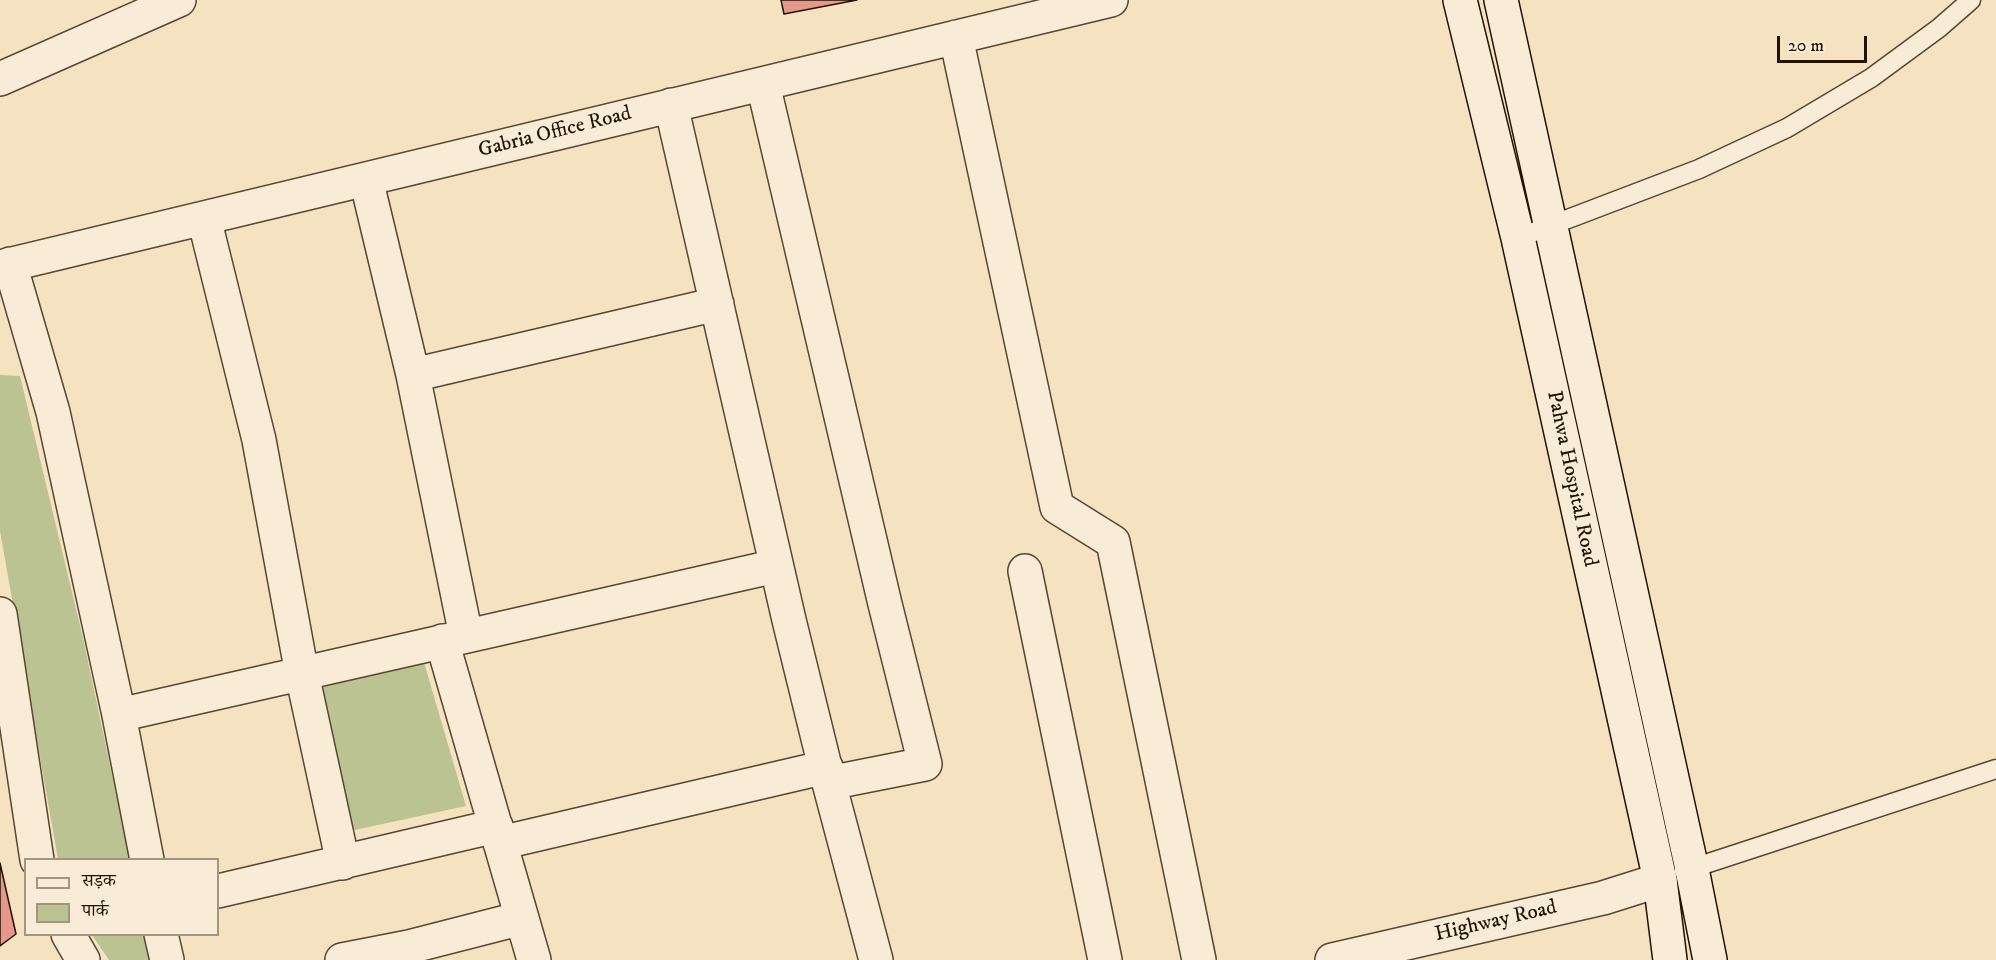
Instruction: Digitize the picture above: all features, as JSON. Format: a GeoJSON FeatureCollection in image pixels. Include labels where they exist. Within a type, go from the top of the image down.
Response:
{"type":"FeatureCollection","features":[{"type":"Feature","properties":{"kind":"street"},"geometry":{"type":"LineString","coordinates":[[0,80],[179,0]]}},
{"type":"Feature","properties":{"kind":"street","name":"Gabria Office Road"},"geometry":{"type":"LineString","coordinates":[[5,265],[1111,0]]}},
{"type":"Feature","properties":{"kind":"street","name":"Pahwa Hospital Road"},"geometry":{"type":"LineString","coordinates":[[1460,0],[1518,238],[1660,880],[1670,960]]}},
{"type":"Feature","properties":{"kind":"street","name":"Pahwa Hospital Road"},"geometry":{"type":"LineString","coordinates":[[1501,0],[1710,960]]}},
{"type":"Feature","properties":{"kind":"street"},"geometry":{"type":"LineString","coordinates":[[956,37],[1057,507],[1113,542],[1199,960]]}},
{"type":"Feature","properties":{"kind":"street"},"geometry":{"type":"LineString","coordinates":[[219,891],[343,863],[498,834],[827,775],[925,764],[885,604],[763,84]]}},
{"type":"Feature","properties":{"kind":"street"},"geometry":{"type":"LineString","coordinates":[[671,105],[776,566],[827,775],[876,960]]}},
{"type":"Feature","properties":{"kind":"street"},"geometry":{"type":"LineString","coordinates":[[366,179],[413,375],[454,639],[498,834],[534,960]]}},
{"type":"Feature","properties":{"kind":"street"},"geometry":{"type":"LineString","coordinates":[[204,218],[259,440],[302,674],[343,863]]}},
{"type":"Feature","properties":{"kind":"street"},"geometry":{"type":"LineString","coordinates":[[5,265],[53,412],[119,716],[147,858]]}},
{"type":"Feature","properties":{"kind":"street"},"geometry":{"type":"LineString","coordinates":[[413,375],[717,304]]}},
{"type":"Feature","properties":{"kind":"street"},"geometry":{"type":"LineString","coordinates":[[119,716],[776,566]]}},
{"type":"Feature","properties":{"kind":"street"},"geometry":{"type":"LineString","coordinates":[[1025,571],[1105,960]]}},
{"type":"Feature","properties":{"kind":"street"},"geometry":{"type":"LineString","coordinates":[[0,614],[37,858]]}},
{"type":"Feature","properties":{"kind":"street","name":"Highway Road"},"geometry":{"type":"LineString","coordinates":[[1332,960],[1603,898],[1660,880]]}},
{"type":"Feature","properties":{"kind":"street"},"geometry":{"type":"LineString","coordinates":[[342,960],[409,947],[522,918]]}},
{"type":"Feature","properties":{"kind":"street"},"geometry":{"type":"LineString","coordinates":[[69,936],[83,960]]}},
{"type":"Feature","properties":{"kind":"street"},"geometry":{"type":"LineString","coordinates":[[161,936],[166,960]]}},
{"type":"Feature","properties":{"kind":"lane"},"geometry":{"type":"LineString","coordinates":[[1518,238],[1699,169],[1787,128],[1871,78],[1939,28],[1971,0]]}},
{"type":"Feature","properties":{"kind":"lane"},"geometry":{"type":"LineString","coordinates":[[1660,880],[1996,769]]}},
{"type":"Feature","properties":{"kind":"green space"},"geometry":{"type":"Polygon","coordinates":[[[0,375],[20,376],[83,638],[130,858],[58,858],[0,531],[0,375]]]}},
{"type":"Feature","properties":{"kind":"green space"},"geometry":{"type":"Polygon","coordinates":[[[423,659],[466,806],[341,833],[303,687],[423,659]]]}},
{"type":"Feature","properties":{"kind":"green space"},"geometry":{"type":"Polygon","coordinates":[[[93,936],[145,936],[150,960],[109,960],[93,936]]]}},
{"type":"Feature","properties":{"kind":"building"},"geometry":{"type":"Polygon","coordinates":[[[781,0],[857,0],[784,14],[781,0]]]}},
{"type":"Feature","properties":{"kind":"building"},"geometry":{"type":"Polygon","coordinates":[[[0,863],[16,934],[0,946],[0,863]]]}}]}
